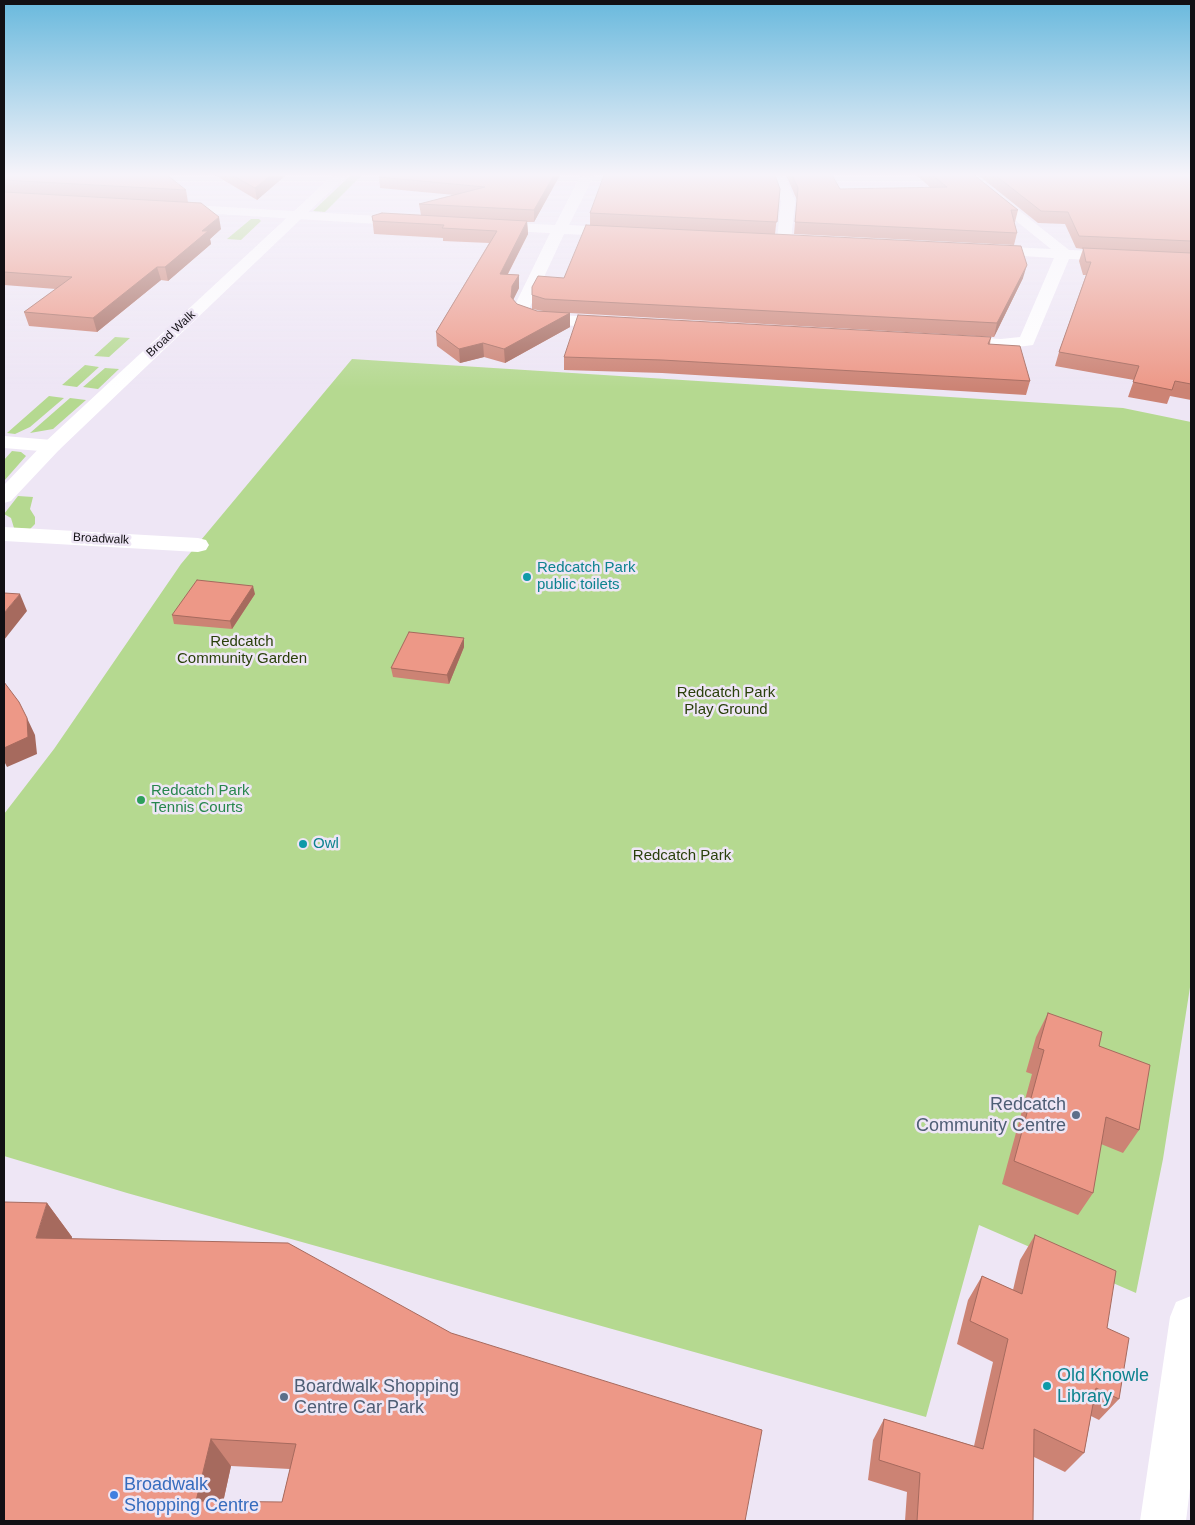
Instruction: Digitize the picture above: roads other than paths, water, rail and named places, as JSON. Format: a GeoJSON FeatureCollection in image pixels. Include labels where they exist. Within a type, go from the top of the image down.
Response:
{"type":"FeatureCollection","features":[{"type":"Feature","properties":{"kind":"street","name":"Broad Walk"},"geometry":{"type":"LineString","coordinates":[[4,497],[52,446],[265,246]]}},
{"type":"Feature","properties":{"kind":"street"},"geometry":{"type":"LineString","coordinates":[[551,246],[524,300],[521,309],[524,313],[544,319],[633,324]]}},
{"type":"Feature","properties":{"kind":"street"},"geometry":{"type":"LineString","coordinates":[[1057,246],[1064,254]]}},
{"type":"Feature","properties":{"kind":"street"},"geometry":{"type":"LineString","coordinates":[[974,249],[1191,260]]}},
{"type":"Feature","properties":{"kind":"street"},"geometry":{"type":"LineString","coordinates":[[932,340],[1001,344],[1027,341],[1064,254]]}},
{"type":"Feature","properties":{"kind":"street"},"geometry":{"type":"LineString","coordinates":[[4,442],[52,446]]}},
{"type":"Feature","properties":{"kind":"street","name":"Broadwalk"},"geometry":{"type":"LineString","coordinates":[[4,534],[198,545]]}},
{"type":"Feature","properties":{"kind":"street"},"geometry":{"type":"LineString","coordinates":[[1163,1521],[1191,1317]]}},
{"type":"Feature","properties":{"kind":"place","name":"Redcatch Park public toilets"},"geometry":{"type":"Point","coordinates":[527,577]}},
{"type":"Feature","properties":{"kind":"place","name":"Redcatch Park Tennis Courts"},"geometry":{"type":"Point","coordinates":[141,800]}},
{"type":"Feature","properties":{"kind":"place","name":"Owl"},"geometry":{"type":"Point","coordinates":[303,844]}},
{"type":"Feature","properties":{"kind":"place","name":"Redcatch Community Centre"},"geometry":{"type":"Point","coordinates":[1076,1115]}},
{"type":"Feature","properties":{"kind":"place","name":"Old Knowle Library"},"geometry":{"type":"Point","coordinates":[1047,1386]}},
{"type":"Feature","properties":{"kind":"place","name":"Boardwalk Shopping Centre Car Park"},"geometry":{"type":"Point","coordinates":[284,1397]}},
{"type":"Feature","properties":{"kind":"place","name":"Broadwalk Shopping Centre"},"geometry":{"type":"Point","coordinates":[114,1495]}},
{"type":"Feature","properties":{"kind":"park label","name":"Redcatch Community Garden"},"geometry":{"type":"Point","coordinates":[242,650]}},
{"type":"Feature","properties":{"kind":"park label","name":"Redcatch Park Play Ground"},"geometry":{"type":"Point","coordinates":[726,702]}},
{"type":"Feature","properties":{"kind":"park label","name":"Redcatch Park"},"geometry":{"type":"Point","coordinates":[682,856]}}]}
